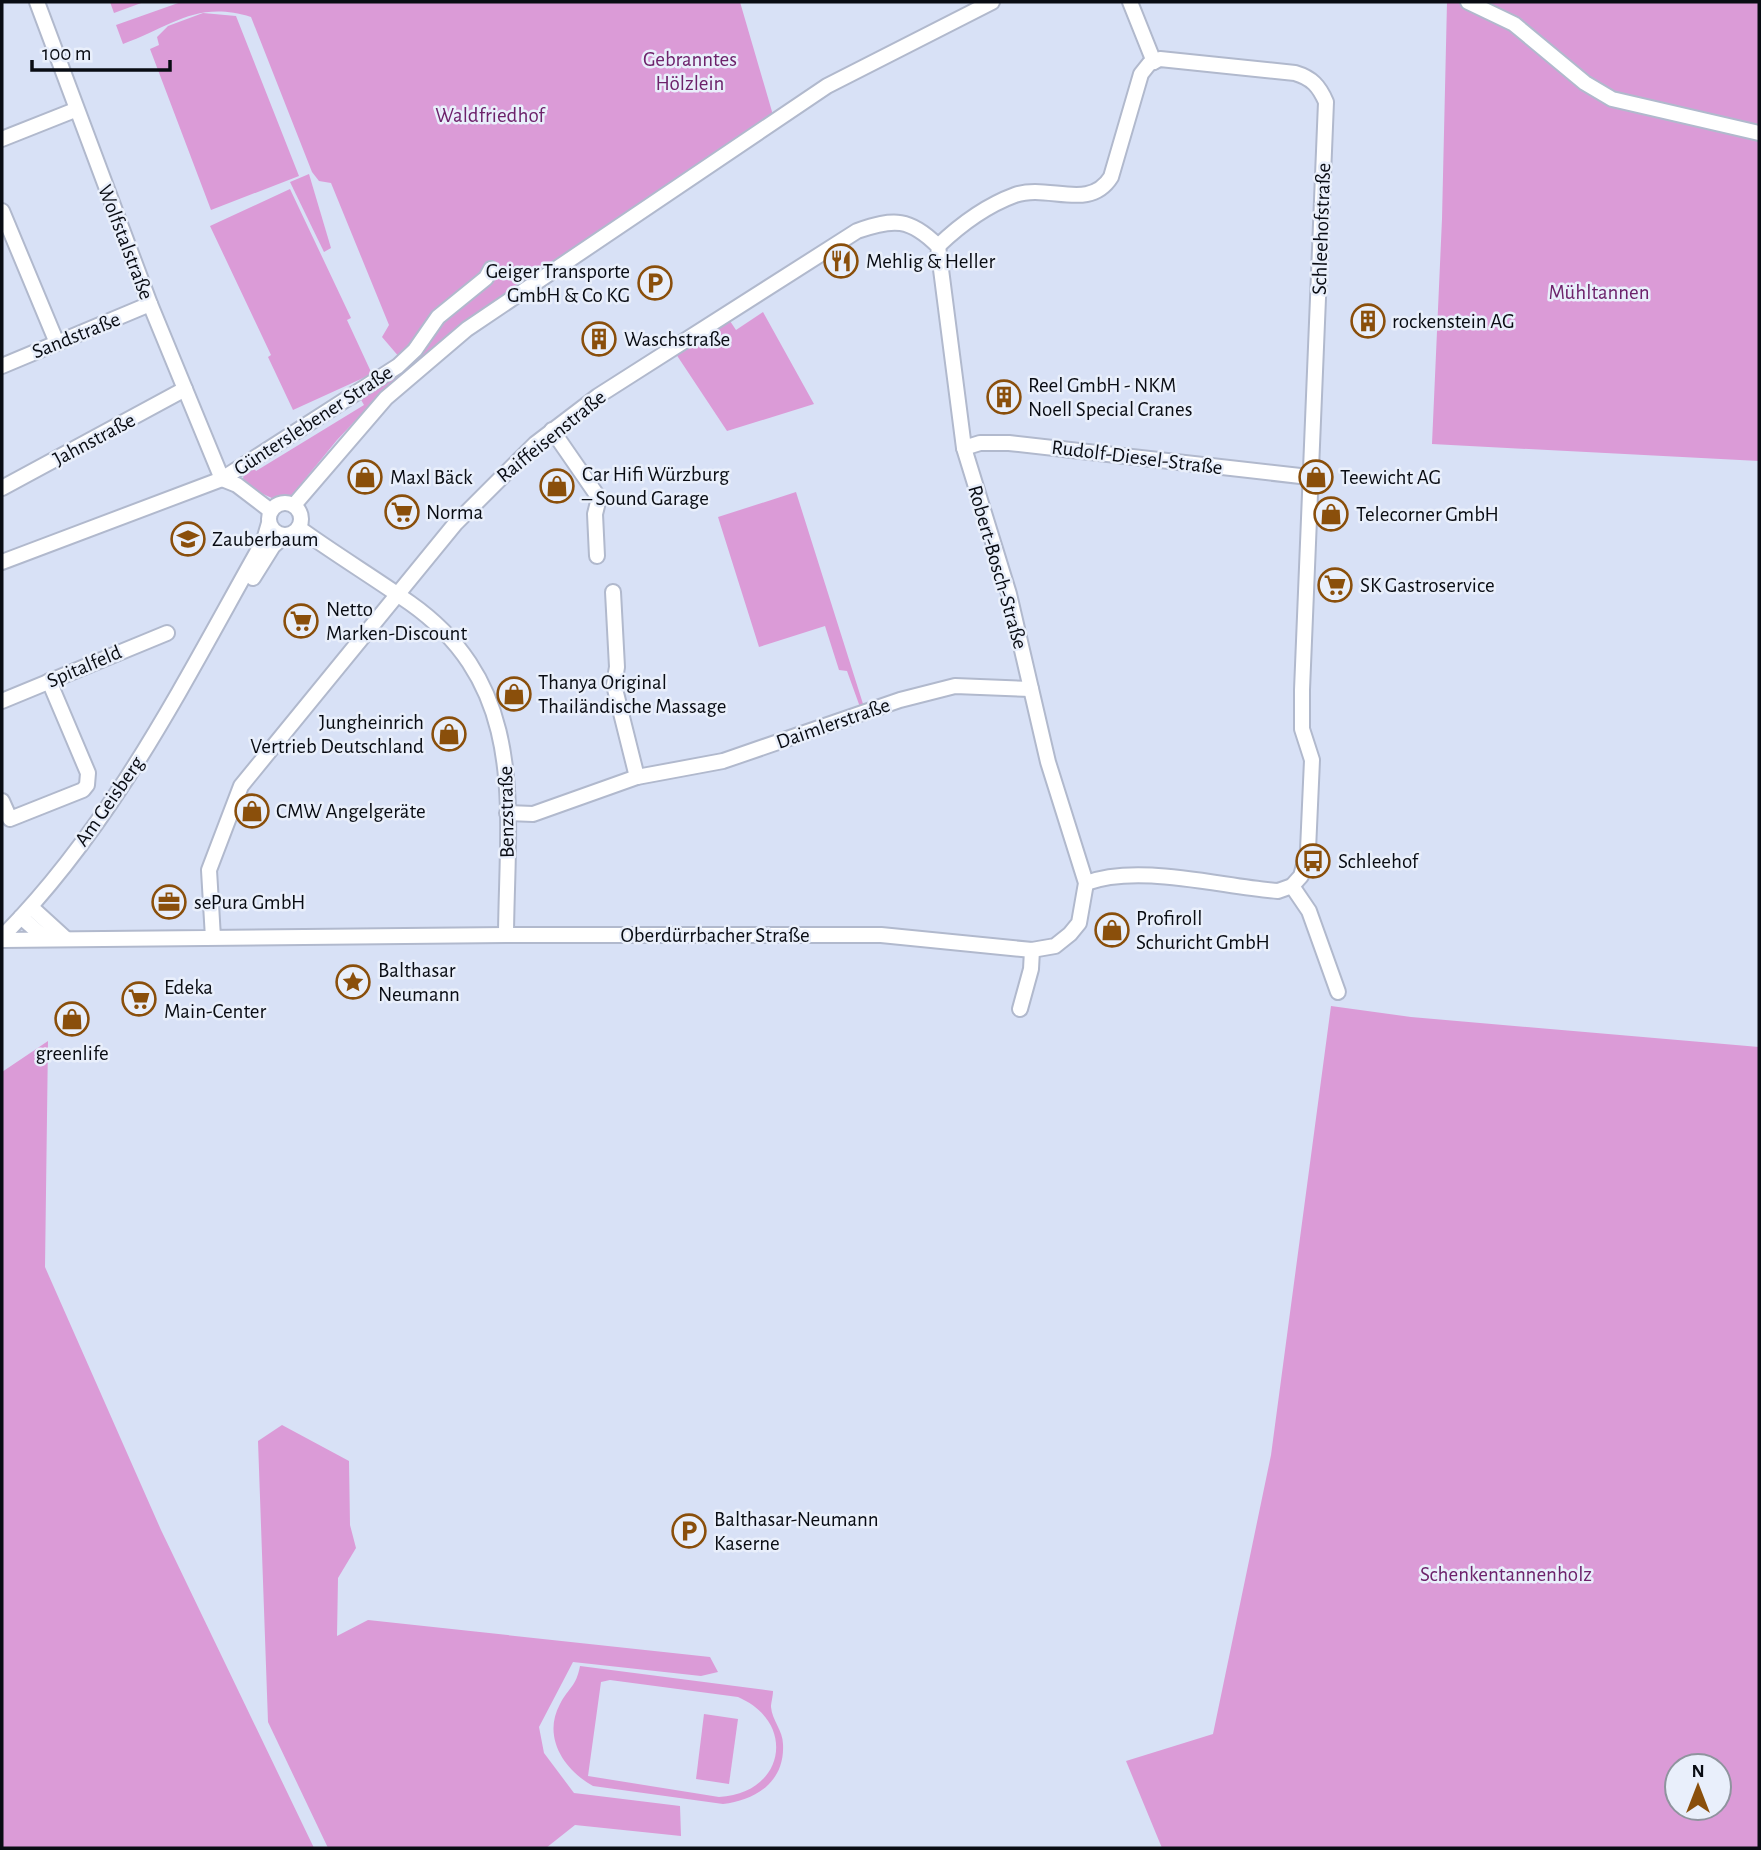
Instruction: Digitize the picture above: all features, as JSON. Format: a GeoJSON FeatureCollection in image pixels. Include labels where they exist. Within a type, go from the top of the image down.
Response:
{"type":"FeatureCollection","features":[{"type":"Feature","properties":{"kind":"street","name":"Wolfstalstraße"},"geometry":{"type":"LineString","coordinates":[[37,2],[75,110],[150,304],[222,479]]}},
{"type":"Feature","properties":{"kind":"street"},"geometry":{"type":"LineString","coordinates":[[293,505],[355,430],[416,370],[467,329],[827,86],[992,2]]}},
{"type":"Feature","properties":{"kind":"street"},"geometry":{"type":"LineString","coordinates":[[938,246],[967,219],[1017,194],[1036,190],[1084,196],[1097,193],[1106,186],[1141,74],[1154,62],[1130,2]]}},
{"type":"Feature","properties":{"kind":"street"},"geometry":{"type":"LineString","coordinates":[[1468,2],[1514,24],[1585,83],[1612,99],[1759,133]]}},
{"type":"Feature","properties":{"kind":"street","name":"Schleehofstraße"},"geometry":{"type":"LineString","coordinates":[[1154,62],[1171,58],[1295,73],[1309,77],[1320,88],[1326,102],[1302,690],[1302,729],[1312,760],[1306,866],[1292,886]]}},
{"type":"Feature","properties":{"kind":"street"},"geometry":{"type":"LineString","coordinates":[[2,139],[75,110]]}},
{"type":"Feature","properties":{"kind":"street"},"geometry":{"type":"LineString","coordinates":[[2,211],[57,343]]}},
{"type":"Feature","properties":{"kind":"street","name":"Raiffeisenstraße"},"geometry":{"type":"LineString","coordinates":[[213,938],[209,870],[241,786],[394,594],[487,490],[552,430],[620,382],[857,230],[882,222],[903,222],[922,230],[938,246]]}},
{"type":"Feature","properties":{"kind":"street","name":"Robert-Bosch-Straße"},"geometry":{"type":"LineString","coordinates":[[938,246],[964,448],[1009,594],[1048,762],[1086,883]]}},
{"type":"Feature","properties":{"kind":"street","name":"Günterslebener Straße"},"geometry":{"type":"LineString","coordinates":[[2,562],[222,479],[398,366],[415,350],[438,317],[486,278],[491,269]]}},
{"type":"Feature","properties":{"kind":"street","name":"Sandstraße"},"geometry":{"type":"LineString","coordinates":[[2,366],[150,304]]}},
{"type":"Feature","properties":{"kind":"street","name":"Jahnstraße"},"geometry":{"type":"LineString","coordinates":[[2,488],[186,389]]}},
{"type":"Feature","properties":{"kind":"street"},"geometry":{"type":"LineString","coordinates":[[552,430],[598,498],[597,556]]}},
{"type":"Feature","properties":{"kind":"street","name":"Rudolf-Diesel-Straße"},"geometry":{"type":"LineString","coordinates":[[964,448],[980,443],[1009,443],[1309,477]]}},
{"type":"Feature","properties":{"kind":"street","name":"Günterslebener Straße"},"geometry":{"type":"LineString","coordinates":[[222,479],[237,485],[270,517]]}},
{"type":"Feature","properties":{"kind":"street"},"geometry":{"type":"LineString","coordinates":[[280,503],[293,505],[301,514],[299,528],[285,535],[276,532],[270,517],[280,503]]}},
{"type":"Feature","properties":{"kind":"street","name":"Am Geisberg"},"geometry":{"type":"LineString","coordinates":[[202,655],[264,540],[270,517]]}},
{"type":"Feature","properties":{"kind":"street","name":"Benzstraße"},"geometry":{"type":"LineString","coordinates":[[299,528],[409,602],[459,648],[488,695],[504,750],[507,813],[506,935]]}},
{"type":"Feature","properties":{"kind":"street","name":"Am Geisberg"},"geometry":{"type":"LineString","coordinates":[[2,938],[79,847],[139,761],[202,655],[273,546],[285,535]]}},
{"type":"Feature","properties":{"kind":"street"},"geometry":{"type":"LineString","coordinates":[[613,592],[617,667],[614,685],[637,777]]}},
{"type":"Feature","properties":{"kind":"street","name":"Spitalfeld"},"geometry":{"type":"LineString","coordinates":[[2,701],[167,633]]}},
{"type":"Feature","properties":{"kind":"street"},"geometry":{"type":"LineString","coordinates":[[2,801],[10,819],[83,790],[87,785],[88,773],[48,681]]}},
{"type":"Feature","properties":{"kind":"street","name":"Daimlerstraße"},"geometry":{"type":"LineString","coordinates":[[507,813],[533,814],[637,777],[723,761],[900,700],[955,686],[1031,689]]}},
{"type":"Feature","properties":{"kind":"street"},"geometry":{"type":"LineString","coordinates":[[1086,883],[1100,878],[1178,878],[1278,891],[1292,886],[1310,911],[1338,992]]}},
{"type":"Feature","properties":{"kind":"street","name":"Oberdürrbacher Straße"},"geometry":{"type":"LineString","coordinates":[[2,938],[86,941],[506,935],[881,935],[1031,950],[1055,946],[1070,934],[1081,915],[1086,883]]}},
{"type":"Feature","properties":{"kind":"street"},"geometry":{"type":"LineString","coordinates":[[26,912],[59,939]]}},
{"type":"Feature","properties":{"kind":"street"},"geometry":{"type":"LineString","coordinates":[[1020,1009],[1031,970],[1031,950]]}},
{"type":"Feature","properties":{"kind":"green space"},"geometry":{"type":"Polygon","coordinates":[[[110,2],[144,2],[114,13],[110,2]]]}},
{"type":"Feature","properties":{"kind":"green space"},"geometry":{"type":"Polygon","coordinates":[[[181,2],[740,2],[773,115],[466,323],[375,400],[337,440],[292,495],[274,499],[247,487],[243,479],[244,472],[253,467],[256,471],[364,405],[360,398],[387,382],[406,365],[382,337],[389,325],[331,183],[319,181],[312,172],[251,17],[215,12],[199,14],[123,44],[116,25],[181,2]]]}},
{"type":"Feature","properties":{"kind":"green space","name":"Mühltannen"},"geometry":{"type":"Polygon","coordinates":[[[1447,2],[1759,2],[1759,461],[1432,444],[1442,219],[1447,2]]]}},
{"type":"Feature","properties":{"kind":"green space"},"geometry":{"type":"Polygon","coordinates":[[[203,13],[236,16],[299,176],[211,210],[150,49],[159,45],[157,37],[168,26],[203,13]]]}},
{"type":"Feature","properties":{"kind":"green space"},"geometry":{"type":"Polygon","coordinates":[[[309,174],[331,248],[324,252],[290,182],[309,174]]]}},
{"type":"Feature","properties":{"kind":"green space"},"geometry":{"type":"Polygon","coordinates":[[[290,189],[351,318],[347,320],[372,374],[293,410],[268,357],[271,355],[210,226],[290,189]]]}},
{"type":"Feature","properties":{"kind":"green space"},"geometry":{"type":"Polygon","coordinates":[[[763,312],[814,404],[727,431],[674,351],[728,318],[736,330],[763,312]]]}},
{"type":"Feature","properties":{"kind":"green space"},"geometry":{"type":"Polygon","coordinates":[[[796,492],[864,707],[860,707],[847,671],[839,670],[825,626],[759,647],[718,517],[796,492]]]}},
{"type":"Feature","properties":{"kind":"green space","name":"Schenkentannenholz"},"geometry":{"type":"Polygon","coordinates":[[[1331,1006],[1411,1017],[1759,1047],[1759,1848],[1162,1848],[1126,1761],[1213,1734],[1271,1455],[1331,1006]]]}},
{"type":"Feature","properties":{"kind":"green space"},"geometry":{"type":"Polygon","coordinates":[[[48,1041],[45,1267],[161,1530],[314,1848],[2,1848],[2,1072],[48,1041]]]}},
{"type":"Feature","properties":{"kind":"green space"},"geometry":{"type":"Polygon","coordinates":[[[282,1425],[349,1461],[350,1525],[356,1548],[338,1578],[337,1636],[368,1620],[710,1657],[718,1672],[701,1676],[573,1662],[539,1727],[544,1753],[574,1793],[680,1806],[681,1836],[575,1825],[546,1848],[328,1848],[268,1722],[258,1441],[282,1425]]]}},
{"type":"Feature","properties":{"kind":"green space"},"geometry":{"type":"Polygon","coordinates":[[[580,1666],[773,1691],[772,1712],[783,1744],[779,1769],[774,1779],[747,1798],[723,1804],[593,1786],[565,1762],[555,1740],[553,1728],[560,1704],[580,1666]],[[610,1680],[601,1682],[588,1776],[719,1797],[741,1793],[758,1784],[769,1771],[775,1756],[775,1739],[769,1723],[757,1709],[738,1697],[610,1680]]]}},
{"type":"Feature","properties":{"kind":"green space"},"geometry":{"type":"Polygon","coordinates":[[[704,1714],[738,1719],[729,1784],[696,1779],[704,1714]]]}},
{"type":"Feature","properties":{"kind":"place","name":"Mehlig & Heller"},"geometry":{"type":"Point","coordinates":[841,261]}},
{"type":"Feature","properties":{"kind":"place","name":"Geiger Transporte GmbH & Co KG"},"geometry":{"type":"Point","coordinates":[655,283]}},
{"type":"Feature","properties":{"kind":"place","name":"rockenstein AG"},"geometry":{"type":"Point","coordinates":[1368,321]}},
{"type":"Feature","properties":{"kind":"place","name":"Waschstraße"},"geometry":{"type":"Point","coordinates":[599,339]}},
{"type":"Feature","properties":{"kind":"place","name":"Reel GmbH - NKM Noell Special Cranes"},"geometry":{"type":"Point","coordinates":[1004,397]}},
{"type":"Feature","properties":{"kind":"place","name":"Maxl Bäck"},"geometry":{"type":"Point","coordinates":[365,477]}},
{"type":"Feature","properties":{"kind":"place","name":"Teewicht AG"},"geometry":{"type":"Point","coordinates":[1316,477]}},
{"type":"Feature","properties":{"kind":"place","name":"Car Hifi Würzburg – Sound Garage"},"geometry":{"type":"Point","coordinates":[557,486]}},
{"type":"Feature","properties":{"kind":"place","name":"Norma"},"geometry":{"type":"Point","coordinates":[402,512]}},
{"type":"Feature","properties":{"kind":"place","name":"Telecorner GmbH"},"geometry":{"type":"Point","coordinates":[1331,514]}},
{"type":"Feature","properties":{"kind":"place","name":"Zauberbaum"},"geometry":{"type":"Point","coordinates":[188,539]}},
{"type":"Feature","properties":{"kind":"place","name":"SK Gastroservice"},"geometry":{"type":"Point","coordinates":[1335,585]}},
{"type":"Feature","properties":{"kind":"place","name":"Netto Marken-Discount"},"geometry":{"type":"Point","coordinates":[301,621]}},
{"type":"Feature","properties":{"kind":"place","name":"Thanya Original Thailändische Massage"},"geometry":{"type":"Point","coordinates":[514,694]}},
{"type":"Feature","properties":{"kind":"place","name":"Jungheinrich Vertrieb Deutschland"},"geometry":{"type":"Point","coordinates":[449,734]}},
{"type":"Feature","properties":{"kind":"place","name":"CMW Angelgeräte"},"geometry":{"type":"Point","coordinates":[252,811]}},
{"type":"Feature","properties":{"kind":"place","name":"Schleehof"},"geometry":{"type":"Point","coordinates":[1313,861]}},
{"type":"Feature","properties":{"kind":"place","name":"sePura GmbH"},"geometry":{"type":"Point","coordinates":[169,902]}},
{"type":"Feature","properties":{"kind":"place","name":"Profiroll Schuricht GmbH"},"geometry":{"type":"Point","coordinates":[1112,930]}},
{"type":"Feature","properties":{"kind":"place","name":"Balthasar Neumann"},"geometry":{"type":"Point","coordinates":[353,982]}},
{"type":"Feature","properties":{"kind":"place","name":"Edeka Main-Center"},"geometry":{"type":"Point","coordinates":[139,999]}},
{"type":"Feature","properties":{"kind":"place","name":"greenlife"},"geometry":{"type":"Point","coordinates":[72,1019]}},
{"type":"Feature","properties":{"kind":"place","name":"Balthasar-Neumann Kaserne"},"geometry":{"type":"Point","coordinates":[689,1531]}},
{"type":"Feature","properties":{"kind":"park label","name":"Gebranntes Hölzlein"},"geometry":{"type":"Point","coordinates":[690,71]}},
{"type":"Feature","properties":{"kind":"park label","name":"Waldfriedhof"},"geometry":{"type":"Point","coordinates":[490,115]}}]}
